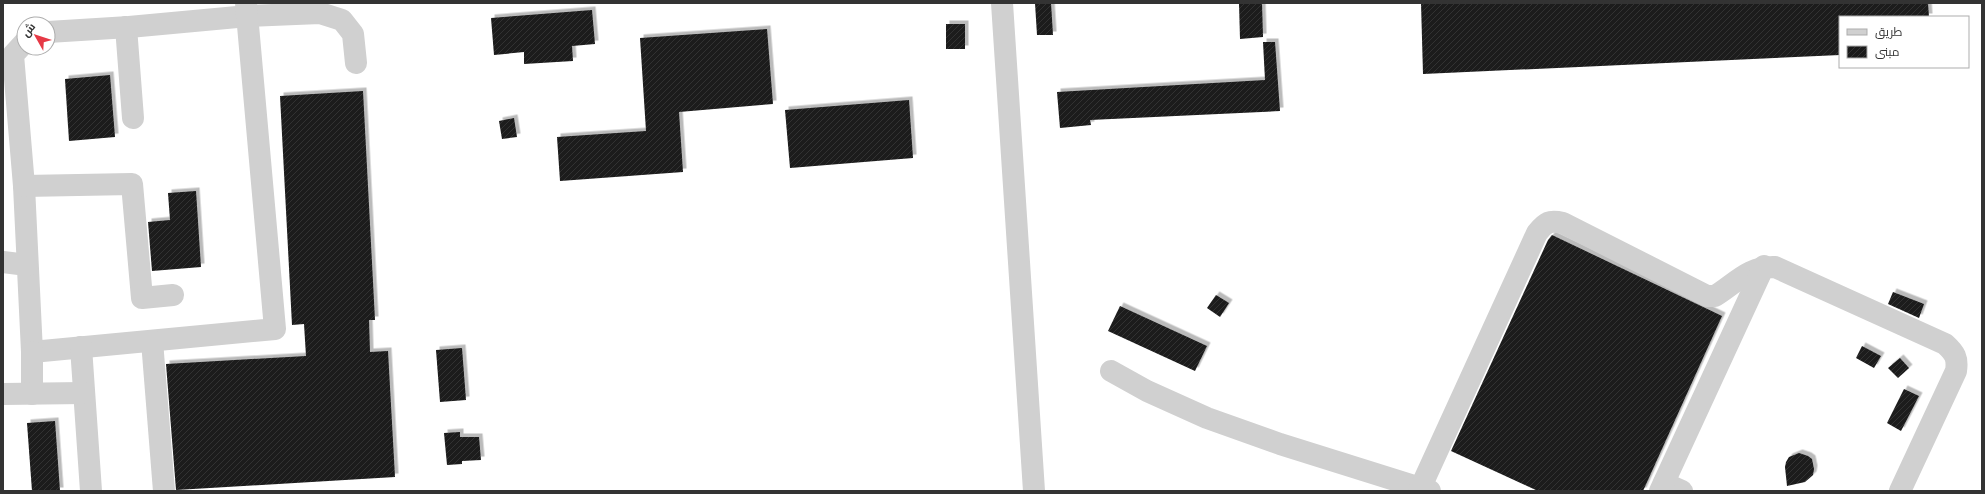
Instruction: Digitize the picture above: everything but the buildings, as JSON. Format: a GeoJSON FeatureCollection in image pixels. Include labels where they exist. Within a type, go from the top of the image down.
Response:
{"type":"FeatureCollection","features":[{"type":"Feature","properties":{"kind":"street"},"geometry":{"type":"LineString","coordinates":[[1002,3],[1034,491]]}},
{"type":"Feature","properties":{"kind":"street"},"geometry":{"type":"LineString","coordinates":[[32,352],[275,330],[247,10]]}},
{"type":"Feature","properties":{"kind":"street"},"geometry":{"type":"LineString","coordinates":[[56,32],[126,28],[247,10],[320,13],[342,20],[353,34],[356,63]]}},
{"type":"Feature","properties":{"kind":"street"},"geometry":{"type":"LineString","coordinates":[[126,28],[133,118]]}},
{"type":"Feature","properties":{"kind":"street"},"geometry":{"type":"LineString","coordinates":[[16,52],[13,55],[24,186],[32,352],[32,394]]}},
{"type":"Feature","properties":{"kind":"street"},"geometry":{"type":"LineString","coordinates":[[24,186],[132,184],[142,298],[173,295]]}},
{"type":"Feature","properties":{"kind":"street"},"geometry":{"type":"LineString","coordinates":[[1111,371],[1147,391],[1207,418],[1280,444],[1423,490],[1537,233],[1543,224],[1553,221],[1563,223],[1707,296],[1715,296],[1755,268],[1764,266],[1775,267],[1945,344],[1953,351],[1957,359],[1956,371],[1900,491]]}},
{"type":"Feature","properties":{"kind":"street"},"geometry":{"type":"LineString","coordinates":[[3,262],[27,265]]}},
{"type":"Feature","properties":{"kind":"street"},"geometry":{"type":"LineString","coordinates":[[1669,488],[1764,266]]}},
{"type":"Feature","properties":{"kind":"street"},"geometry":{"type":"LineString","coordinates":[[152,341],[164,491]]}},
{"type":"Feature","properties":{"kind":"street"},"geometry":{"type":"LineString","coordinates":[[81,347],[91,491]]}},
{"type":"Feature","properties":{"kind":"street"},"geometry":{"type":"LineString","coordinates":[[3,394],[84,393]]}}]}
